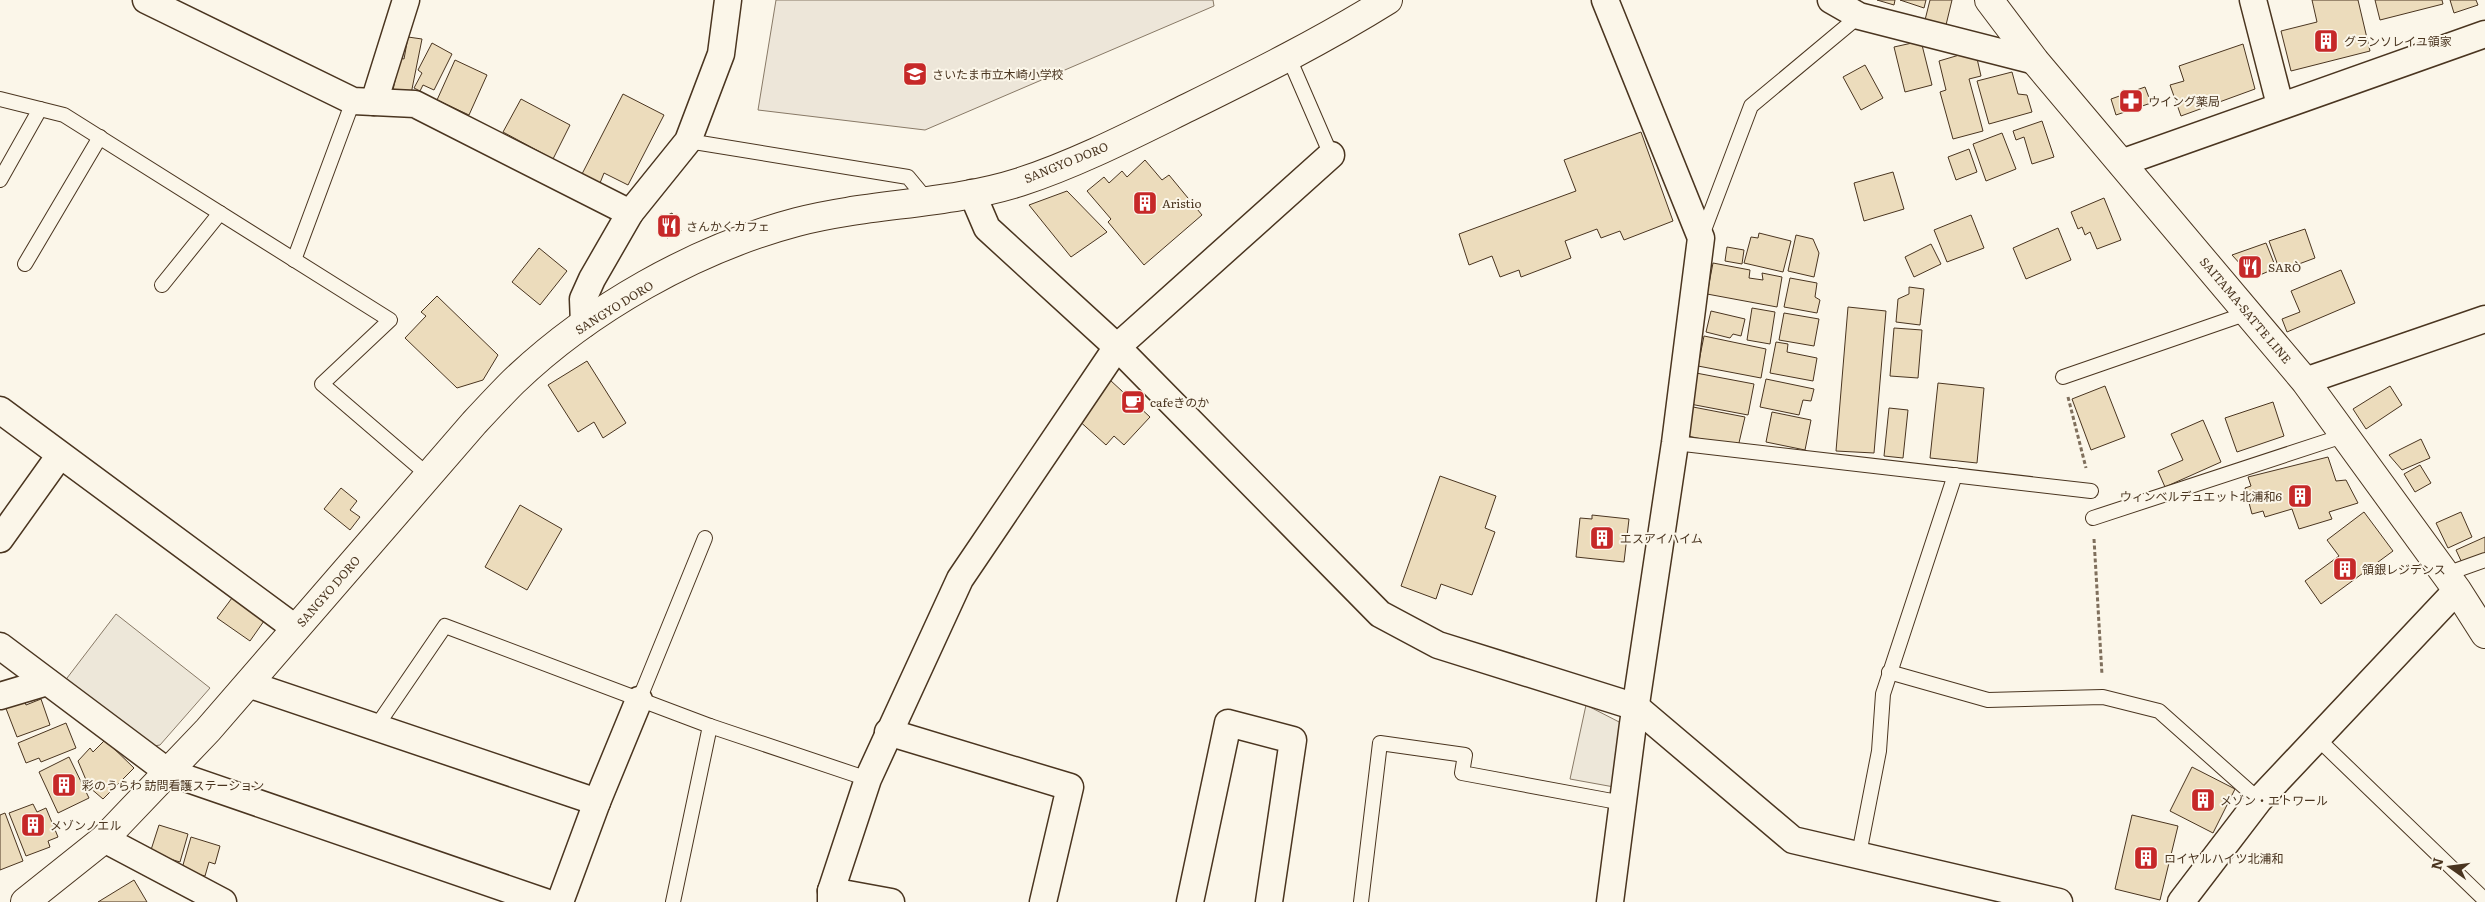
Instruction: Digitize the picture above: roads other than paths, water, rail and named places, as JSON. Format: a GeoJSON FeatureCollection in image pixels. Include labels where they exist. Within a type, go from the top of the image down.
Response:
{"type":"FeatureCollection","features":[{"type":"Feature","properties":{"kind":"main road","name":"SANGYO DORO"},"geometry":{"type":"LineString","coordinates":[[25,902],[104,839],[248,684],[428,475],[514,381],[584,324],[632,293],[678,268],[738,242],[797,222],[972,193],[1017,182],[1054,169],[1149,127],[1289,58],[1388,0]]}},
{"type":"Feature","properties":{"kind":"main road","name":"SAITAMA-SATTE LINE"},"geometry":{"type":"LineString","coordinates":[[1989,0],[2035,61],[2305,381],[2346,434],[2452,582],[2485,634]]}},
{"type":"Feature","properties":{"kind":"street"},"geometry":{"type":"LineString","coordinates":[[146,0],[364,101],[415,104],[630,214]]}},
{"type":"Feature","properties":{"kind":"street"},"geometry":{"type":"LineString","coordinates":[[364,101],[406,0]]}},
{"type":"Feature","properties":{"kind":"street"},"geometry":{"type":"LineString","coordinates":[[584,324],[583,299],[592,279],[630,214],[688,142],[721,54],[728,0]]}},
{"type":"Feature","properties":{"kind":"street"},"geometry":{"type":"LineString","coordinates":[[1605,0],[1701,238],[1675,443],[1636,707],[1610,902]]}},
{"type":"Feature","properties":{"kind":"street"},"geometry":{"type":"LineString","coordinates":[[1831,0],[1859,16],[2035,61]]}},
{"type":"Feature","properties":{"kind":"street"},"geometry":{"type":"LineString","coordinates":[[2253,0],[2280,105]]}},
{"type":"Feature","properties":{"kind":"street"},"geometry":{"type":"LineString","coordinates":[[2120,163],[2485,34]]}},
{"type":"Feature","properties":{"kind":"street"},"geometry":{"type":"LineString","coordinates":[[890,902],[831,896],[868,779],[888,732],[960,580],[1117,347],[1330,155]]}},
{"type":"Feature","properties":{"kind":"street"},"geometry":{"type":"LineString","coordinates":[[972,193],[986,228],[1117,347],[1380,614],[1438,645],[1636,707],[1793,840],[2059,902]]}},
{"type":"Feature","properties":{"kind":"street"},"geometry":{"type":"LineString","coordinates":[[2305,381],[2485,319]]}},
{"type":"Feature","properties":{"kind":"street"},"geometry":{"type":"LineString","coordinates":[[0,410],[295,628]]}},
{"type":"Feature","properties":{"kind":"street"},"geometry":{"type":"LineString","coordinates":[[0,538],[60,455]]}},
{"type":"Feature","properties":{"kind":"street"},"geometry":{"type":"LineString","coordinates":[[2181,902],[2259,800],[2318,738],[2452,582]]}},
{"type":"Feature","properties":{"kind":"street"},"geometry":{"type":"LineString","coordinates":[[0,646],[168,772],[545,902]]}},
{"type":"Feature","properties":{"kind":"street"},"geometry":{"type":"LineString","coordinates":[[0,696],[47,682]]}},
{"type":"Feature","properties":{"kind":"street"},"geometry":{"type":"LineString","coordinates":[[248,684],[597,802]]}},
{"type":"Feature","properties":{"kind":"street"},"geometry":{"type":"LineString","coordinates":[[560,902],[597,802],[639,700]]}},
{"type":"Feature","properties":{"kind":"street"},"geometry":{"type":"LineString","coordinates":[[1190,902],[1228,723],[1293,740],[1269,902]]}},
{"type":"Feature","properties":{"kind":"street"},"geometry":{"type":"LineString","coordinates":[[888,732],[1070,787],[1043,902]]}},
{"type":"Feature","properties":{"kind":"street"},"geometry":{"type":"LineString","coordinates":[[104,839],[214,901]]}},
{"type":"Feature","properties":{"kind":"lane"},"geometry":{"type":"LineString","coordinates":[[1701,238],[1751,106],[1859,16]]}},
{"type":"Feature","properties":{"kind":"lane"},"geometry":{"type":"LineString","coordinates":[[1289,58],[1330,155]]}},
{"type":"Feature","properties":{"kind":"lane"},"geometry":{"type":"LineString","coordinates":[[0,98],[64,115],[390,320],[322,384],[428,475]]}},
{"type":"Feature","properties":{"kind":"lane"},"geometry":{"type":"LineString","coordinates":[[294,260],[364,101]]}},
{"type":"Feature","properties":{"kind":"lane"},"geometry":{"type":"LineString","coordinates":[[0,180],[40,109]]}},
{"type":"Feature","properties":{"kind":"lane"},"geometry":{"type":"LineString","coordinates":[[25,264],[100,137]]}},
{"type":"Feature","properties":{"kind":"lane"},"geometry":{"type":"LineString","coordinates":[[688,142],[908,177],[927,200]]}},
{"type":"Feature","properties":{"kind":"lane"},"geometry":{"type":"LineString","coordinates":[[162,285],[220,213]]}},
{"type":"Feature","properties":{"kind":"lane"},"geometry":{"type":"LineString","coordinates":[[2063,377],[2248,313]]}},
{"type":"Feature","properties":{"kind":"lane"},"geometry":{"type":"LineString","coordinates":[[2093,518],[2346,434]]}},
{"type":"Feature","properties":{"kind":"lane"},"geometry":{"type":"LineString","coordinates":[[1675,443],[2091,491]]}},
{"type":"Feature","properties":{"kind":"lane"},"geometry":{"type":"LineString","coordinates":[[1859,854],[1879,751],[1883,694],[1955,475]]}},
{"type":"Feature","properties":{"kind":"lane"},"geometry":{"type":"LineString","coordinates":[[639,700],[705,538]]}},
{"type":"Feature","properties":{"kind":"lane"},"geometry":{"type":"LineString","coordinates":[[2452,582],[2485,560]]}},
{"type":"Feature","properties":{"kind":"lane"},"geometry":{"type":"LineString","coordinates":[[376,728],[445,626],[710,726],[868,779]]}},
{"type":"Feature","properties":{"kind":"lane"},"geometry":{"type":"LineString","coordinates":[[1889,672],[1988,700],[2103,697],[2159,712],[2259,800]]}},
{"type":"Feature","properties":{"kind":"lane"},"geometry":{"type":"LineString","coordinates":[[673,902],[710,726]]}},
{"type":"Feature","properties":{"kind":"lane"},"geometry":{"type":"LineString","coordinates":[[2318,738],[2485,900]]}},
{"type":"Feature","properties":{"kind":"lane"},"geometry":{"type":"LineString","coordinates":[[1361,902],[1380,743],[1465,755],[1462,773],[1623,803]]}},
{"type":"Feature","properties":{"kind":"place","name":"グランソレイユ領家"},"geometry":{"type":"Point","coordinates":[2326,41]}},
{"type":"Feature","properties":{"kind":"place","name":"さいたま市立木崎小学校"},"geometry":{"type":"Point","coordinates":[915,74]}},
{"type":"Feature","properties":{"kind":"place","name":"ウイング薬局"},"geometry":{"type":"Point","coordinates":[2131,101]}},
{"type":"Feature","properties":{"kind":"place","name":"Aristio"},"geometry":{"type":"Point","coordinates":[1145,203]}},
{"type":"Feature","properties":{"kind":"place","name":"さんかくカフェ"},"geometry":{"type":"Point","coordinates":[669,226]}},
{"type":"Feature","properties":{"kind":"place","name":"SARÒ"},"geometry":{"type":"Point","coordinates":[2250,267]}},
{"type":"Feature","properties":{"kind":"place","name":"cafeきのか"},"geometry":{"type":"Point","coordinates":[1133,402]}},
{"type":"Feature","properties":{"kind":"place","name":"ウィンベルデュエット北浦和6"},"geometry":{"type":"Point","coordinates":[2300,496]}},
{"type":"Feature","properties":{"kind":"place","name":"エスアイハイム"},"geometry":{"type":"Point","coordinates":[1602,538]}},
{"type":"Feature","properties":{"kind":"place","name":"領銀レジデンス"},"geometry":{"type":"Point","coordinates":[2345,569]}},
{"type":"Feature","properties":{"kind":"place","name":"彩のうらわ 訪問看護ステーション"},"geometry":{"type":"Point","coordinates":[64,785]}},
{"type":"Feature","properties":{"kind":"place","name":"メゾン・エトワール"},"geometry":{"type":"Point","coordinates":[2203,800]}},
{"type":"Feature","properties":{"kind":"place","name":"メゾンノエル"},"geometry":{"type":"Point","coordinates":[33,825]}},
{"type":"Feature","properties":{"kind":"place","name":"ロイヤルハイツ北浦和"},"geometry":{"type":"Point","coordinates":[2146,858]}}]}
